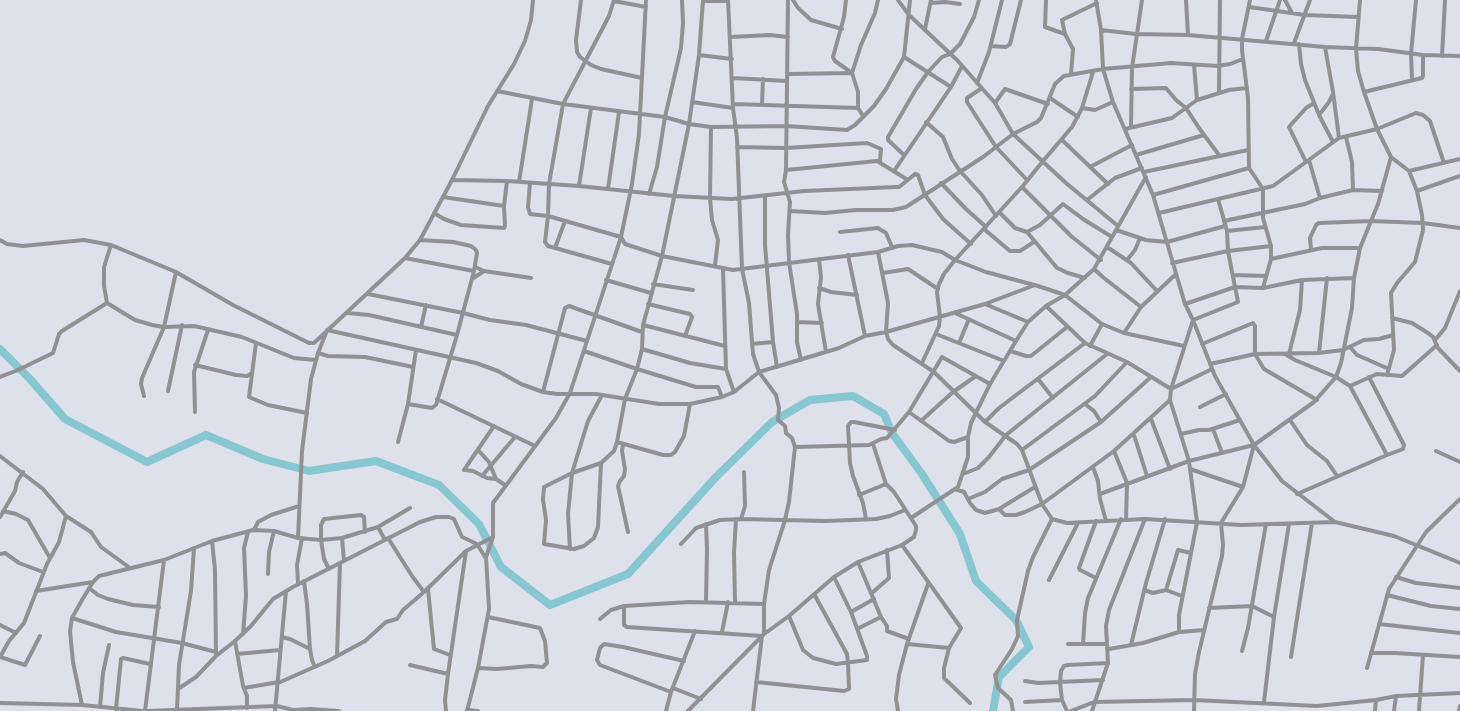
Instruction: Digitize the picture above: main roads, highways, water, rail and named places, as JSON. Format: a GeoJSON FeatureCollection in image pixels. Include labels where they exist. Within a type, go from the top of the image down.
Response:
{"type":"FeatureCollection","features":[{"type":"Feature","properties":{"kind":"waterway"},"geometry":{"type":"LineString","coordinates":[[0,349],[30,379],[65,419],[147,462],[206,435],[263,459],[309,471],[376,461],[439,485],[479,524],[501,567],[550,605],[628,574],[716,477],[772,422],[810,400],[853,396],[884,414],[892,433],[922,474],[960,534],[976,581],[1016,620],[1029,647],[999,677],[993,711]]}}]}
